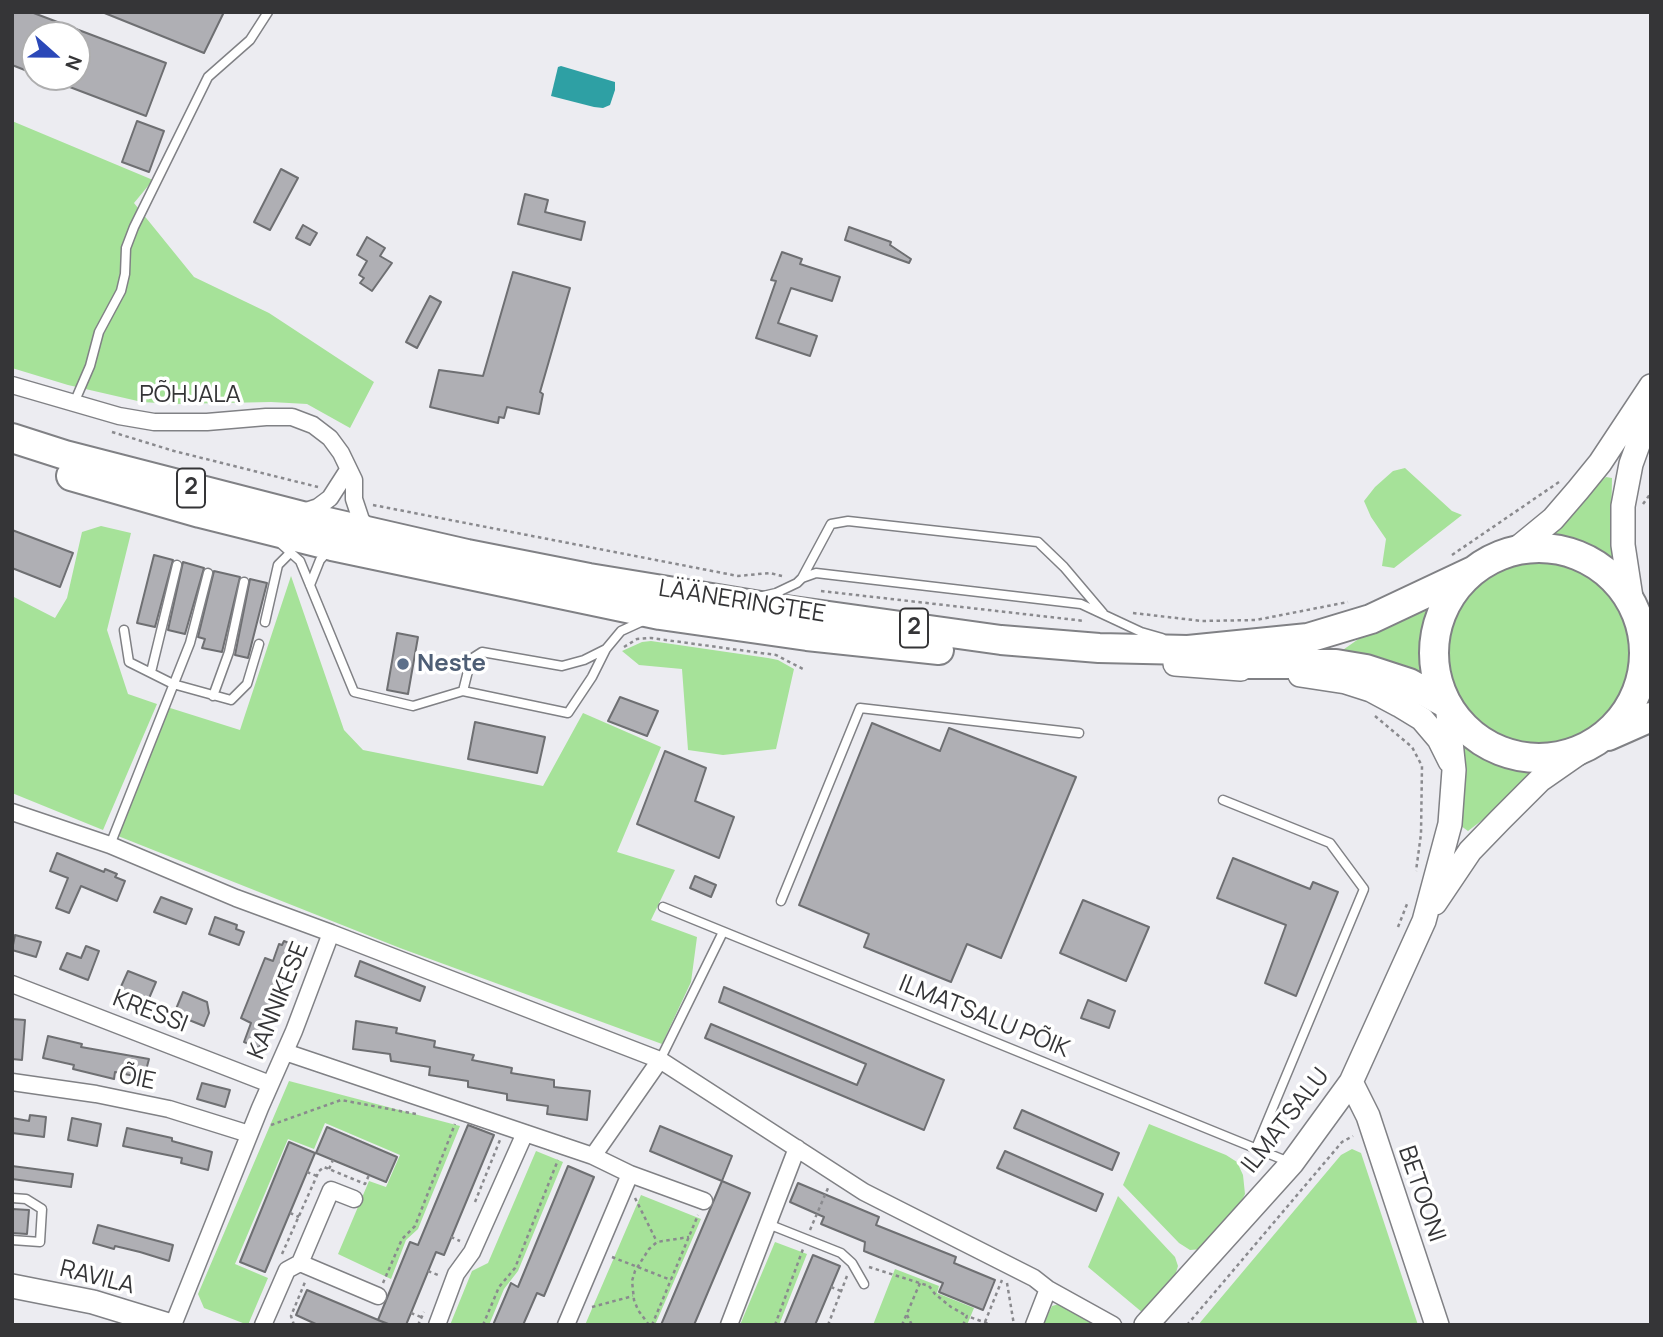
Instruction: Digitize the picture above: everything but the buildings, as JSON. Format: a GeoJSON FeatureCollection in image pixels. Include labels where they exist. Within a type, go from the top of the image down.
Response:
{"type":"FeatureCollection","features":[{"type":"Feature","properties":{"kind":"highway","name":"LÄÄNERINGTEE"},"geometry":{"type":"LineString","coordinates":[[12,438],[65,455],[372,533],[589,578],[1001,640],[1125,649],[1188,650],[1308,638],[1371,619],[1463,563]]}},
{"type":"Feature","properties":{"kind":"highway","name":"LÄÄNERINGTEE"},"geometry":{"type":"LineString","coordinates":[[12,458],[200,513],[332,545],[660,615],[807,636],[964,653],[1094,662],[1336,664],[1366,668],[1409,682],[1447,704]]}},
{"type":"Feature","properties":{"kind":"highway"},"geometry":{"type":"LineString","coordinates":[[1596,741],[1616,725],[1631,704],[1641,680],[1644,654],[1642,609],[1616,581],[1595,564],[1569,552],[1542,548],[1514,551],[1493,559],[1463,563],[1440,619],[1434,648],[1437,677],[1447,704],[1462,724],[1480,740],[1502,751],[1526,757],[1550,758],[1574,752],[1651,718]]}},
{"type":"Feature","properties":{"kind":"street","name":"PÕHJALA"},"geometry":{"type":"LineString","coordinates":[[12,385],[119,416],[154,422],[292,417],[313,425],[330,438],[341,453],[354,480],[355,499],[361,520],[372,533]]}},
{"type":"Feature","properties":{"kind":"street"},"geometry":{"type":"LineString","coordinates":[[1514,551],[1553,519],[1578,490],[1608,453],[1651,386]]}},
{"type":"Feature","properties":{"kind":"street"},"geometry":{"type":"LineString","coordinates":[[1642,609],[1630,576],[1623,545],[1623,506],[1631,464],[1651,409]]}},
{"type":"Feature","properties":{"kind":"street"},"geometry":{"type":"LineString","coordinates":[[295,514],[318,507],[334,493],[348,470]]}},
{"type":"Feature","properties":{"kind":"street"},"geometry":{"type":"LineString","coordinates":[[1175,664],[1325,677],[1371,690],[1422,719],[1438,739],[1454,770]]}},
{"type":"Feature","properties":{"kind":"street","name":"ILMATSALU"},"geometry":{"type":"LineString","coordinates":[[1424,921],[1450,824],[1454,770],[1447,704]]}},
{"type":"Feature","properties":{"kind":"street","name":"ILMATSALU"},"geometry":{"type":"LineString","coordinates":[[1146,1325],[1292,1163],[1351,1082],[1424,921],[1469,851],[1541,780],[1596,741]]}},
{"type":"Feature","properties":{"kind":"street","name":"KANNIKESE"},"geometry":{"type":"LineString","coordinates":[[12,812],[110,845],[236,898],[331,933],[285,1052],[171,1325]]}},
{"type":"Feature","properties":{"kind":"street"},"geometry":{"type":"LineString","coordinates":[[331,933],[660,1060],[864,1192],[1034,1278],[1048,1289],[1113,1325]]}},
{"type":"Feature","properties":{"kind":"street","name":"KRESSI"},"geometry":{"type":"LineString","coordinates":[[12,985],[270,1084]]}},
{"type":"Feature","properties":{"kind":"street"},"geometry":{"type":"LineString","coordinates":[[285,1052],[593,1156],[628,1178],[704,1201]]}},
{"type":"Feature","properties":{"kind":"street"},"geometry":{"type":"LineString","coordinates":[[593,1156],[660,1060]]}},
{"type":"Feature","properties":{"kind":"street","name":"ÕIE"},"geometry":{"type":"LineString","coordinates":[[12,1082],[96,1094],[169,1109],[249,1135]]}},
{"type":"Feature","properties":{"kind":"street","name":"BETOONI"},"geometry":{"type":"LineString","coordinates":[[1351,1082],[1372,1129],[1437,1325]]}},
{"type":"Feature","properties":{"kind":"street"},"geometry":{"type":"LineString","coordinates":[[437,1325],[456,1275],[472,1252],[525,1133]]}},
{"type":"Feature","properties":{"kind":"street"},"geometry":{"type":"LineString","coordinates":[[729,1325],[797,1148]]}},
{"type":"Feature","properties":{"kind":"street"},"geometry":{"type":"LineString","coordinates":[[569,1319],[628,1178]]}},
{"type":"Feature","properties":{"kind":"street"},"geometry":{"type":"LineString","coordinates":[[306,1265],[331,1190],[354,1199]]}},
{"type":"Feature","properties":{"kind":"street"},"geometry":{"type":"LineString","coordinates":[[264,1325],[287,1270],[306,1265],[378,1296]]}},
{"type":"Feature","properties":{"kind":"street","name":"RAVILA"},"geometry":{"type":"LineString","coordinates":[[12,1286],[93,1302],[171,1325]]}},
{"type":"Feature","properties":{"kind":"street"},"geometry":{"type":"LineString","coordinates":[[1034,1325],[1048,1289]]}},
{"type":"Feature","properties":{"kind":"lane"},"geometry":{"type":"LineString","coordinates":[[74,403],[90,366],[99,332],[121,291],[127,248],[134,227],[208,77],[250,40],[268,12]]}},
{"type":"Feature","properties":{"kind":"lane"},"geometry":{"type":"LineString","coordinates":[[200,513],[275,540],[291,552],[300,561],[354,692],[413,706],[463,691],[568,713],[605,651],[621,631],[660,615]]}},
{"type":"Feature","properties":{"kind":"lane"},"geometry":{"type":"LineString","coordinates":[[799,580],[831,524],[848,521],[1038,542],[1108,616]]}},
{"type":"Feature","properties":{"kind":"lane"},"geometry":{"type":"LineString","coordinates":[[310,585],[320,560],[332,545],[372,533]]}},
{"type":"Feature","properties":{"kind":"lane"},"geometry":{"type":"LineString","coordinates":[[265,622],[278,565],[291,552]]}},
{"type":"Feature","properties":{"kind":"lane"},"geometry":{"type":"LineString","coordinates":[[151,673],[177,565]]}},
{"type":"Feature","properties":{"kind":"lane"},"geometry":{"type":"LineString","coordinates":[[110,845],[190,643],[208,573]]}},
{"type":"Feature","properties":{"kind":"lane"},"geometry":{"type":"LineString","coordinates":[[729,600],[761,597],[816,573],[1082,604],[1141,632],[1169,640],[1234,646]]}},
{"type":"Feature","properties":{"kind":"lane"},"geometry":{"type":"LineString","coordinates":[[213,696],[229,652],[244,582]]}},
{"type":"Feature","properties":{"kind":"lane"},"geometry":{"type":"LineString","coordinates":[[124,630],[130,662],[173,684],[231,700],[247,684],[258,644]]}},
{"type":"Feature","properties":{"kind":"lane"},"geometry":{"type":"LineString","coordinates":[[463,691],[471,659],[482,652],[562,666],[605,651]]}},
{"type":"Feature","properties":{"kind":"lane"},"geometry":{"type":"LineString","coordinates":[[781,901],[860,709],[1079,733]]}},
{"type":"Feature","properties":{"kind":"lane"},"geometry":{"type":"LineString","coordinates":[[1223,800],[1330,843],[1364,889],[1256,1148]]}},
{"type":"Feature","properties":{"kind":"lane","name":"ILMATSALU PÕIK"},"geometry":{"type":"LineString","coordinates":[[663,907],[1292,1163]]}},
{"type":"Feature","properties":{"kind":"lane"},"geometry":{"type":"LineString","coordinates":[[660,1060],[723,932]]}},
{"type":"Feature","properties":{"kind":"lane"},"geometry":{"type":"LineString","coordinates":[[12,1198],[26,1199],[42,1209],[40,1242],[12,1240]]}},
{"type":"Feature","properties":{"kind":"lane"},"geometry":{"type":"LineString","coordinates":[[768,1224],[841,1252],[851,1262],[864,1284]]}},
{"type":"Feature","properties":{"kind":"path"},"geometry":{"type":"LineString","coordinates":[[112,432],[334,493]]}},
{"type":"Feature","properties":{"kind":"path"},"geometry":{"type":"LineString","coordinates":[[1463,563],[1495,527],[1558,482],[1564,481],[1578,490]]}},
{"type":"Feature","properties":{"kind":"path"},"geometry":{"type":"LineString","coordinates":[[1623,506],[1646,503],[1651,493]]}},
{"type":"Feature","properties":{"kind":"path"},"geometry":{"type":"LineString","coordinates":[[355,499],[390,510],[738,576],[770,573],[799,580],[812,590],[1096,622],[1124,613],[1202,621],[1256,620],[1349,601]]}},
{"type":"Feature","properties":{"kind":"path"},"geometry":{"type":"LineString","coordinates":[[605,651],[618,650],[637,639],[651,638],[776,655],[803,669]]}},
{"type":"Feature","properties":{"kind":"path"},"geometry":{"type":"LineString","coordinates":[[1371,690],[1368,700],[1370,712],[1412,747],[1422,766],[1422,834],[1416,873]]}},
{"type":"Feature","properties":{"kind":"path"},"geometry":{"type":"LineString","coordinates":[[1395,936],[1409,900]]}},
{"type":"Feature","properties":{"kind":"path"},"geometry":{"type":"LineString","coordinates":[[249,1135],[286,1118],[341,1100],[418,1115]]}},
{"type":"Feature","properties":{"kind":"path"},"geometry":{"type":"LineString","coordinates":[[378,1296],[402,1239],[415,1226],[460,1111]]}},
{"type":"Feature","properties":{"kind":"path"},"geometry":{"type":"LineString","coordinates":[[1187,1325],[1342,1142],[1372,1129]]}},
{"type":"Feature","properties":{"kind":"path"},"geometry":{"type":"LineString","coordinates":[[472,1210],[502,1136]]}},
{"type":"Feature","properties":{"kind":"path"},"geometry":{"type":"LineString","coordinates":[[483,1325],[499,1287],[515,1268],[564,1146]]}},
{"type":"Feature","properties":{"kind":"path"},"geometry":{"type":"LineString","coordinates":[[486,1154],[494,1157]]}},
{"type":"Feature","properties":{"kind":"path"},"geometry":{"type":"LineString","coordinates":[[329,1169],[333,1160]]}},
{"type":"Feature","properties":{"kind":"path"},"geometry":{"type":"LineString","coordinates":[[307,1172],[317,1176]]}},
{"type":"Feature","properties":{"kind":"path"},"geometry":{"type":"LineString","coordinates":[[365,1184],[369,1175]]}},
{"type":"Feature","properties":{"kind":"path"},"geometry":{"type":"LineString","coordinates":[[628,1178],[657,1242]]}},
{"type":"Feature","properties":{"kind":"path"},"geometry":{"type":"LineString","coordinates":[[468,1196],[476,1200]]}},
{"type":"Feature","properties":{"kind":"path"},"geometry":{"type":"LineString","coordinates":[[689,1237],[657,1242],[637,1267],[632,1281],[633,1296],[638,1310],[651,1325],[671,1280],[689,1237],[704,1201]]}},
{"type":"Feature","properties":{"kind":"path"},"geometry":{"type":"LineString","coordinates":[[290,1213],[299,1217]]}},
{"type":"Feature","properties":{"kind":"path"},"geometry":{"type":"LineString","coordinates":[[456,1251],[464,1231]]}},
{"type":"Feature","properties":{"kind":"path"},"geometry":{"type":"LineString","coordinates":[[451,1237],[460,1241]]}},
{"type":"Feature","properties":{"kind":"path"},"geometry":{"type":"LineString","coordinates":[[597,1251],[671,1280]]}},
{"type":"Feature","properties":{"kind":"path"},"geometry":{"type":"LineString","coordinates":[[828,1325],[851,1262],[929,1286],[951,1307],[992,1325]]}},
{"type":"Feature","properties":{"kind":"path"},"geometry":{"type":"LineString","coordinates":[[293,1325],[291,1316],[306,1265]]}},
{"type":"Feature","properties":{"kind":"path"},"geometry":{"type":"LineString","coordinates":[[428,1271],[439,1276],[440,1272]]}},
{"type":"Feature","properties":{"kind":"path"},"geometry":{"type":"LineString","coordinates":[[985,1322],[1005,1273],[1014,1325]]}},
{"type":"Feature","properties":{"kind":"path"},"geometry":{"type":"LineString","coordinates":[[902,1325],[920,1283]]}},
{"type":"Feature","properties":{"kind":"path"},"geometry":{"type":"LineString","coordinates":[[831,1287],[841,1291]]}},
{"type":"Feature","properties":{"kind":"path"},"geometry":{"type":"LineString","coordinates":[[569,1319],[633,1296]]}},
{"type":"Feature","properties":{"kind":"path"},"geometry":{"type":"LineString","coordinates":[[418,1325],[426,1307]]}},
{"type":"Feature","properties":{"kind":"path"},"geometry":{"type":"LineString","coordinates":[[411,1313],[421,1317]]}},
{"type":"Feature","properties":{"kind":"path"},"geometry":{"type":"LineString","coordinates":[[907,1314],[912,1325]]}},
{"type":"Feature","properties":{"kind":"path"},"geometry":{"type":"LineString","coordinates":[[963,1325],[967,1315]]}},
{"type":"Feature","properties":{"kind":"green space"},"geometry":{"type":"Polygon","coordinates":[[[12,121],[153,180],[134,203],[194,277],[269,313],[374,382],[350,428],[307,404],[142,402],[68,385],[12,368],[12,121]]]}},
{"type":"Feature","properties":{"kind":"green space"},"geometry":{"type":"Polygon","coordinates":[[[1405,468],[1452,511],[1462,515],[1394,568],[1382,566],[1386,539],[1364,501],[1393,471],[1405,468]]]}},
{"type":"Feature","properties":{"kind":"green space"},"geometry":{"type":"Polygon","coordinates":[[[1606,477],[1612,478],[1611,532],[1617,571],[1594,554],[1577,547],[1550,542],[1549,539],[1589,492],[1606,477]]]}},
{"type":"Feature","properties":{"kind":"green space"},"geometry":{"type":"Polygon","coordinates":[[[101,526],[131,533],[107,630],[128,694],[157,704],[103,830],[12,793],[12,596],[55,618],[67,598],[82,532],[101,526]]]}},
{"type":"Feature","properties":{"kind":"green space"},"geometry":{"type":"Polygon","coordinates":[[[1538,563],[1573,570],[1589,578],[1603,590],[1615,604],[1623,620],[1630,655],[1623,690],[1615,706],[1603,720],[1589,732],[1573,740],[1538,747],[1503,740],[1487,732],[1473,720],[1461,706],[1453,690],[1446,655],[1453,620],[1461,604],[1473,590],[1487,578],[1503,570],[1538,563]]]}},
{"type":"Feature","properties":{"kind":"green space"},"geometry":{"type":"Polygon","coordinates":[[[291,576],[344,730],[363,750],[543,786],[583,713],[661,747],[617,852],[675,870],[651,920],[697,937],[691,982],[662,1044],[400,948],[118,836],[167,707],[240,730],[291,576]]]}},
{"type":"Feature","properties":{"kind":"green space"},"geometry":{"type":"Polygon","coordinates":[[[1438,599],[1425,644],[1427,678],[1340,652],[1367,633],[1438,599]]]}},
{"type":"Feature","properties":{"kind":"green space"},"geometry":{"type":"Polygon","coordinates":[[[651,641],[768,658],[794,669],[776,749],[723,755],[688,750],[682,669],[639,665],[622,651],[651,641]]]}},
{"type":"Feature","properties":{"kind":"green space"},"geometry":{"type":"Polygon","coordinates":[[[1461,741],[1489,758],[1532,771],[1502,805],[1468,831],[1461,826],[1464,780],[1461,741]]]}},
{"type":"Feature","properties":{"kind":"green space"},"geometry":{"type":"Polygon","coordinates":[[[289,1081],[460,1126],[418,1229],[406,1240],[391,1279],[338,1254],[369,1181],[386,1187],[400,1155],[325,1123],[314,1149],[288,1139],[235,1264],[268,1278],[248,1325],[204,1308],[198,1294],[289,1081]]]}},
{"type":"Feature","properties":{"kind":"green space"},"geometry":{"type":"Polygon","coordinates":[[[1149,1124],[1226,1155],[1237,1162],[1243,1175],[1245,1194],[1240,1204],[1202,1249],[1190,1250],[1179,1243],[1123,1185],[1149,1124]]]}},
{"type":"Feature","properties":{"kind":"green space"},"geometry":{"type":"Polygon","coordinates":[[[1352,1149],[1361,1153],[1418,1325],[1198,1325],[1341,1155],[1352,1149]]]}},
{"type":"Feature","properties":{"kind":"green space"},"geometry":{"type":"Polygon","coordinates":[[[536,1151],[563,1162],[518,1271],[504,1289],[489,1325],[450,1325],[472,1271],[488,1263],[536,1151]]]}},
{"type":"Feature","properties":{"kind":"green space"},"geometry":{"type":"Polygon","coordinates":[[[641,1195],[701,1219],[655,1325],[585,1325],[641,1195]]]}},
{"type":"Feature","properties":{"kind":"green space"},"geometry":{"type":"Polygon","coordinates":[[[1118,1196],[1175,1257],[1178,1266],[1175,1276],[1143,1313],[1088,1267],[1118,1196]]]}},
{"type":"Feature","properties":{"kind":"green space"},"geometry":{"type":"Polygon","coordinates":[[[775,1242],[807,1254],[779,1325],[740,1325],[775,1242]]]}},
{"type":"Feature","properties":{"kind":"green space"},"geometry":{"type":"Polygon","coordinates":[[[895,1269],[939,1286],[937,1293],[974,1308],[967,1325],[873,1325],[895,1269]]]}},
{"type":"Feature","properties":{"kind":"green space"},"geometry":{"type":"Polygon","coordinates":[[[1059,1304],[1098,1325],[1043,1325],[1052,1306],[1059,1304]]]}},
{"type":"Feature","properties":{"kind":"water"},"geometry":{"type":"Polygon","coordinates":[[[558,67],[615,82],[610,105],[603,108],[594,107],[551,96],[558,67]]]}},
{"type":"Feature","properties":{"kind":"place","name":"Neste"},"geometry":{"type":"Point","coordinates":[403,664]}}]}
